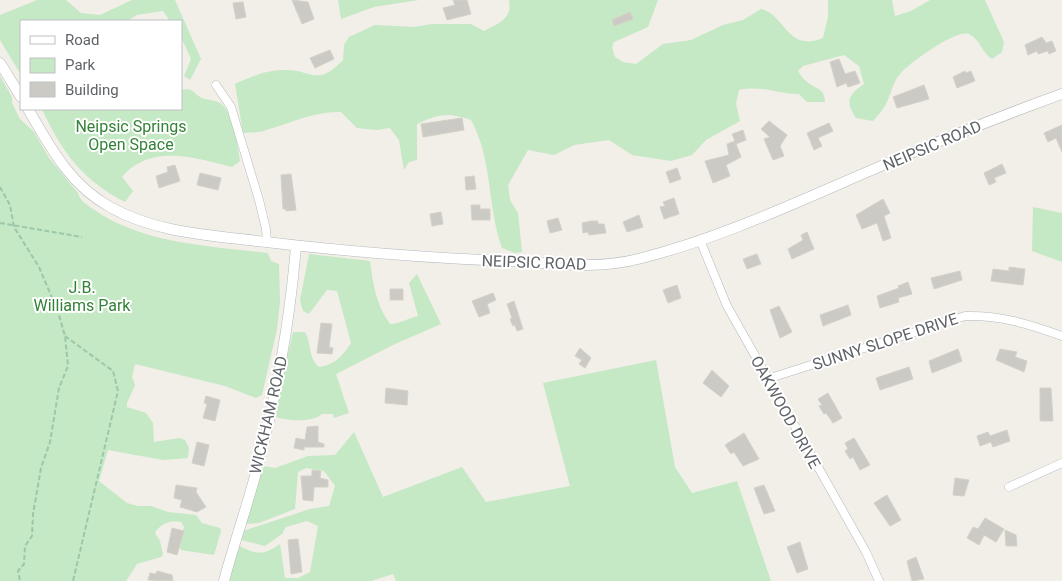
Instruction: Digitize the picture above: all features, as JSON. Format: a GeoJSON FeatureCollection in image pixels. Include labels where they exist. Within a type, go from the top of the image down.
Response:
{"type":"FeatureCollection","features":[{"type":"Feature","properties":{"kind":"street"},"geometry":{"type":"LineString","coordinates":[[0,63],[20,95]]}},
{"type":"Feature","properties":{"kind":"street"},"geometry":{"type":"LineString","coordinates":[[216,85],[231,107],[259,200],[266,229],[266,242]]}},
{"type":"Feature","properties":{"kind":"street","name":"NEIPSIC ROAD"},"geometry":{"type":"LineString","coordinates":[[29,110],[48,144],[71,176],[96,198],[110,207],[140,220],[172,229],[296,247],[424,258],[587,265],[636,260],[700,240],[804,200],[946,138],[1062,94]]}},
{"type":"Feature","properties":{"kind":"street","name":"OAKWOOD DRIVE"},"geometry":{"type":"LineString","coordinates":[[700,240],[728,306],[767,379],[866,552],[879,581]]}},
{"type":"Feature","properties":{"kind":"street","name":"WICKHAM ROAD"},"geometry":{"type":"LineString","coordinates":[[224,581],[260,457],[274,396],[292,296],[296,247]]}},
{"type":"Feature","properties":{"kind":"street","name":"SUNNY SLOPE DRIVE"},"geometry":{"type":"LineString","coordinates":[[767,379],[965,316],[987,315],[1019,320],[1062,336]]}},
{"type":"Feature","properties":{"kind":"street"},"geometry":{"type":"LineString","coordinates":[[1009,487],[1062,463]]}},
{"type":"Feature","properties":{"kind":"path"},"geometry":{"type":"LineString","coordinates":[[0,187],[10,205],[14,227],[39,267],[58,312],[65,336],[68,366],[58,388],[50,442],[40,468],[32,514],[32,536],[25,546],[24,564],[18,571],[20,581]]}},
{"type":"Feature","properties":{"kind":"path"},"geometry":{"type":"LineString","coordinates":[[0,223],[14,227],[82,237]]}},
{"type":"Feature","properties":{"kind":"path"},"geometry":{"type":"LineString","coordinates":[[65,336],[113,372],[118,391],[73,581]]}},
{"type":"Feature","properties":{"kind":"green space"},"geometry":{"type":"Polygon","coordinates":[[[37,0],[66,0],[81,13],[100,15],[132,0],[175,0],[201,59],[190,80],[184,76],[191,59],[182,39],[182,20],[169,20],[163,11],[137,15],[129,20],[20,20],[20,73],[0,40],[0,15],[37,0]]]}},
{"type":"Feature","properties":{"kind":"green space"},"geometry":{"type":"Polygon","coordinates":[[[338,0],[419,0],[374,7],[341,19],[338,0]]]}},
{"type":"Feature","properties":{"kind":"green space"},"geometry":{"type":"Polygon","coordinates":[[[509,0],[658,0],[648,27],[614,42],[612,47],[615,57],[623,62],[636,64],[663,44],[691,40],[723,25],[743,20],[761,9],[769,12],[794,37],[811,41],[823,38],[828,17],[828,0],[892,0],[895,16],[911,11],[930,0],[985,0],[1004,42],[1002,52],[992,59],[976,39],[969,34],[954,37],[933,48],[900,74],[895,81],[885,106],[873,121],[856,118],[850,107],[849,103],[852,95],[864,84],[859,66],[844,55],[803,66],[798,71],[809,84],[821,91],[825,97],[825,102],[807,102],[799,94],[762,89],[739,90],[736,104],[740,121],[706,140],[692,155],[671,161],[632,155],[609,140],[574,145],[554,155],[528,150],[508,185],[510,200],[518,213],[522,252],[515,253],[502,248],[494,216],[487,167],[478,135],[471,120],[444,115],[417,124],[417,160],[409,162],[404,170],[399,140],[390,128],[376,130],[357,128],[341,112],[321,113],[263,131],[243,133],[235,84],[259,74],[277,70],[293,70],[314,75],[326,73],[343,60],[344,45],[349,37],[375,25],[414,27],[432,24],[471,24],[484,31],[507,16],[510,6],[509,0]]]}},
{"type":"Feature","properties":{"kind":"green space","name":"J.B. Williams Park"},"geometry":{"type":"Polygon","coordinates":[[[0,76],[12,97],[12,103],[20,119],[34,132],[49,158],[82,200],[93,209],[112,221],[133,230],[177,242],[268,253],[271,261],[279,264],[280,302],[277,329],[262,395],[256,398],[225,386],[135,364],[132,377],[135,385],[127,407],[146,413],[153,423],[154,442],[179,438],[185,440],[189,448],[188,458],[163,460],[108,450],[99,481],[127,503],[138,506],[151,506],[168,512],[196,515],[202,523],[220,528],[221,531],[214,555],[181,550],[184,527],[181,522],[174,521],[166,523],[155,533],[160,541],[163,555],[137,564],[126,581],[0,581],[0,76]]]}},
{"type":"Feature","properties":{"kind":"green space","name":"Neipsic Springs Open Space"},"geometry":{"type":"Polygon","coordinates":[[[182,90],[191,90],[202,98],[218,102],[225,107],[232,121],[240,161],[232,167],[189,157],[174,156],[146,160],[134,166],[122,177],[133,191],[125,202],[96,184],[74,163],[57,138],[43,110],[182,110],[182,90]]]}},
{"type":"Feature","properties":{"kind":"green space"},"geometry":{"type":"Polygon","coordinates":[[[1033,207],[1062,213],[1062,262],[1032,251],[1033,207]]]}},
{"type":"Feature","properties":{"kind":"green space"},"geometry":{"type":"Polygon","coordinates":[[[309,254],[370,261],[378,302],[390,324],[418,316],[409,283],[417,274],[441,324],[395,344],[336,374],[349,413],[334,418],[333,414],[322,414],[312,419],[291,420],[274,416],[293,332],[305,332],[313,360],[319,367],[338,359],[351,343],[337,291],[327,290],[309,314],[303,311],[300,300],[309,254]]]}},
{"type":"Feature","properties":{"kind":"green space"},"geometry":{"type":"Polygon","coordinates":[[[656,360],[675,467],[692,493],[737,481],[771,581],[396,581],[393,574],[371,581],[229,581],[238,545],[259,553],[269,551],[280,544],[285,578],[298,578],[310,572],[318,526],[307,521],[286,527],[282,534],[265,546],[241,540],[243,531],[310,509],[329,506],[335,486],[324,471],[306,468],[298,472],[295,509],[259,523],[245,524],[263,466],[275,468],[308,456],[335,455],[354,432],[383,497],[462,467],[486,502],[570,486],[543,383],[656,360]]]}},
{"type":"Feature","properties":{"kind":"building"},"geometry":{"type":"Polygon","coordinates":[[[292,0],[308,2],[314,19],[302,24],[292,0]]]}},
{"type":"Feature","properties":{"kind":"building"},"geometry":{"type":"Polygon","coordinates":[[[453,0],[467,0],[471,14],[447,20],[443,8],[455,5],[453,0]]]}},
{"type":"Feature","properties":{"kind":"building"},"geometry":{"type":"Polygon","coordinates":[[[243,2],[246,17],[236,19],[233,3],[243,2]]]}},
{"type":"Feature","properties":{"kind":"building"},"geometry":{"type":"Polygon","coordinates":[[[630,12],[633,19],[614,26],[612,20],[630,12]]]}},
{"type":"Feature","properties":{"kind":"building"},"geometry":{"type":"Polygon","coordinates":[[[1042,37],[1046,43],[1052,41],[1056,51],[1049,54],[1048,51],[1038,54],[1037,51],[1028,55],[1025,45],[1042,37]]]}},
{"type":"Feature","properties":{"kind":"building"},"geometry":{"type":"Polygon","coordinates":[[[330,50],[334,59],[315,68],[310,58],[330,50]]]}},
{"type":"Feature","properties":{"kind":"building"},"geometry":{"type":"Polygon","coordinates":[[[839,59],[845,74],[855,71],[860,83],[848,87],[846,83],[837,87],[830,62],[839,59]]]}},
{"type":"Feature","properties":{"kind":"building"},"geometry":{"type":"Polygon","coordinates":[[[965,71],[966,73],[971,71],[975,81],[957,88],[953,77],[965,71]]]}},
{"type":"Feature","properties":{"kind":"building"},"geometry":{"type":"Polygon","coordinates":[[[924,85],[929,99],[897,108],[893,97],[924,85]]]}},
{"type":"Feature","properties":{"kind":"building"},"geometry":{"type":"Polygon","coordinates":[[[462,118],[464,130],[423,137],[421,124],[462,118]]]}},
{"type":"Feature","properties":{"kind":"building"},"geometry":{"type":"Polygon","coordinates":[[[769,121],[787,135],[780,146],[784,156],[773,160],[764,139],[770,137],[761,129],[769,121]]]}},
{"type":"Feature","properties":{"kind":"building"},"geometry":{"type":"Polygon","coordinates":[[[829,123],[833,131],[818,138],[822,146],[814,150],[807,133],[829,123]]]}},
{"type":"Feature","properties":{"kind":"building"},"geometry":{"type":"Polygon","coordinates":[[[1062,125],[1062,152],[1056,138],[1048,142],[1044,133],[1062,125]]]}},
{"type":"Feature","properties":{"kind":"building"},"geometry":{"type":"Polygon","coordinates":[[[743,130],[746,140],[736,144],[741,157],[726,165],[730,176],[713,183],[705,161],[729,155],[727,144],[735,141],[732,134],[743,130]]]}},
{"type":"Feature","properties":{"kind":"building"},"geometry":{"type":"Polygon","coordinates":[[[1002,164],[1006,173],[994,178],[996,182],[989,185],[984,173],[1002,164]]]}},
{"type":"Feature","properties":{"kind":"building"},"geometry":{"type":"Polygon","coordinates":[[[175,165],[180,181],[159,188],[156,176],[168,172],[167,167],[175,165]]]}},
{"type":"Feature","properties":{"kind":"building"},"geometry":{"type":"Polygon","coordinates":[[[677,168],[681,179],[670,183],[666,172],[677,168]]]}},
{"type":"Feature","properties":{"kind":"building"},"geometry":{"type":"Polygon","coordinates":[[[200,173],[221,178],[218,190],[197,185],[200,173]]]}},
{"type":"Feature","properties":{"kind":"building"},"geometry":{"type":"Polygon","coordinates":[[[291,174],[296,210],[286,211],[286,209],[283,209],[281,175],[291,174]]]}},
{"type":"Feature","properties":{"kind":"building"},"geometry":{"type":"Polygon","coordinates":[[[474,176],[476,189],[466,190],[465,177],[474,176]]]}},
{"type":"Feature","properties":{"kind":"building"},"geometry":{"type":"Polygon","coordinates":[[[674,198],[679,214],[664,219],[660,207],[665,206],[663,202],[674,198]]]}},
{"type":"Feature","properties":{"kind":"building"},"geometry":{"type":"Polygon","coordinates":[[[883,199],[890,213],[884,216],[891,238],[883,241],[877,223],[862,229],[856,215],[883,199]]]}},
{"type":"Feature","properties":{"kind":"building"},"geometry":{"type":"Polygon","coordinates":[[[471,205],[480,205],[480,209],[490,209],[490,220],[472,220],[471,205]]]}},
{"type":"Feature","properties":{"kind":"building"},"geometry":{"type":"Polygon","coordinates":[[[441,212],[443,224],[432,226],[430,214],[441,212]]]}},
{"type":"Feature","properties":{"kind":"building"},"geometry":{"type":"Polygon","coordinates":[[[639,215],[643,227],[627,232],[623,222],[639,215]]]}},
{"type":"Feature","properties":{"kind":"building"},"geometry":{"type":"Polygon","coordinates":[[[558,218],[562,230],[550,233],[547,221],[558,218]]]}},
{"type":"Feature","properties":{"kind":"building"},"geometry":{"type":"Polygon","coordinates":[[[598,221],[598,224],[604,224],[606,233],[589,235],[588,232],[583,233],[582,223],[598,221]]]}},
{"type":"Feature","properties":{"kind":"building"},"geometry":{"type":"Polygon","coordinates":[[[807,232],[814,249],[792,259],[788,249],[803,240],[801,235],[807,232]]]}},
{"type":"Feature","properties":{"kind":"building"},"geometry":{"type":"Polygon","coordinates":[[[757,254],[761,264],[747,269],[743,259],[757,254]]]}},
{"type":"Feature","properties":{"kind":"building"},"geometry":{"type":"Polygon","coordinates":[[[1009,267],[1025,269],[1023,285],[991,281],[993,269],[1009,271],[1009,267]]]}},
{"type":"Feature","properties":{"kind":"building"},"geometry":{"type":"Polygon","coordinates":[[[960,271],[962,280],[934,289],[931,278],[960,271]]]}},
{"type":"Feature","properties":{"kind":"building"},"geometry":{"type":"Polygon","coordinates":[[[908,282],[912,294],[898,298],[899,302],[880,308],[877,296],[899,288],[898,286],[908,282]]]}},
{"type":"Feature","properties":{"kind":"building"},"geometry":{"type":"Polygon","coordinates":[[[677,285],[681,298],[668,303],[663,290],[677,285]]]}},
{"type":"Feature","properties":{"kind":"building"},"geometry":{"type":"Polygon","coordinates":[[[390,289],[403,289],[403,300],[390,300],[390,289]]]}},
{"type":"Feature","properties":{"kind":"building"},"geometry":{"type":"Polygon","coordinates":[[[493,293],[496,300],[487,304],[490,313],[479,317],[472,301],[493,293]]]}},
{"type":"Feature","properties":{"kind":"building"},"geometry":{"type":"Polygon","coordinates":[[[514,301],[523,329],[517,331],[510,319],[512,318],[507,304],[514,301]]]}},
{"type":"Feature","properties":{"kind":"building"},"geometry":{"type":"Polygon","coordinates":[[[848,305],[851,315],[823,326],[820,315],[848,305]]]}},
{"type":"Feature","properties":{"kind":"building"},"geometry":{"type":"Polygon","coordinates":[[[779,306],[792,332],[780,338],[770,310],[779,306]]]}},
{"type":"Feature","properties":{"kind":"building"},"geometry":{"type":"Polygon","coordinates":[[[321,323],[332,324],[329,347],[333,348],[332,354],[317,353],[321,323]]]}},
{"type":"Feature","properties":{"kind":"building"},"geometry":{"type":"Polygon","coordinates":[[[580,348],[591,358],[585,368],[579,364],[582,360],[575,356],[580,348]]]}},
{"type":"Feature","properties":{"kind":"building"},"geometry":{"type":"Polygon","coordinates":[[[958,349],[962,361],[932,373],[929,361],[958,349]]]}},
{"type":"Feature","properties":{"kind":"building"},"geometry":{"type":"Polygon","coordinates":[[[1000,349],[1017,352],[1015,357],[1027,361],[1024,372],[996,360],[1000,349]]]}},
{"type":"Feature","properties":{"kind":"building"},"geometry":{"type":"Polygon","coordinates":[[[909,367],[913,379],[880,390],[876,378],[909,367]]]}},
{"type":"Feature","properties":{"kind":"building"},"geometry":{"type":"Polygon","coordinates":[[[712,370],[729,386],[721,397],[703,383],[712,370]]]}},
{"type":"Feature","properties":{"kind":"building"},"geometry":{"type":"Polygon","coordinates":[[[386,388],[408,391],[407,405],[385,403],[386,388]]]}},
{"type":"Feature","properties":{"kind":"building"},"geometry":{"type":"Polygon","coordinates":[[[1040,388],[1051,388],[1053,421],[1040,421],[1040,388]]]}},
{"type":"Feature","properties":{"kind":"building"},"geometry":{"type":"Polygon","coordinates":[[[828,393],[842,418],[833,423],[819,406],[822,405],[818,399],[828,393]]]}},
{"type":"Feature","properties":{"kind":"building"},"geometry":{"type":"Polygon","coordinates":[[[206,396],[220,400],[215,421],[203,418],[207,404],[204,403],[206,396]]]}},
{"type":"Feature","properties":{"kind":"building"},"geometry":{"type":"Polygon","coordinates":[[[318,426],[318,442],[324,444],[324,447],[304,447],[304,450],[294,448],[296,438],[305,440],[307,427],[318,426]]]}},
{"type":"Feature","properties":{"kind":"building"},"geometry":{"type":"Polygon","coordinates":[[[1007,430],[1010,441],[993,447],[991,442],[980,446],[977,436],[988,432],[990,436],[1007,430]]]}},
{"type":"Feature","properties":{"kind":"building"},"geometry":{"type":"Polygon","coordinates":[[[744,433],[759,459],[743,466],[734,452],[731,454],[725,445],[744,433]]]}},
{"type":"Feature","properties":{"kind":"building"},"geometry":{"type":"Polygon","coordinates":[[[854,438],[870,465],[860,470],[853,457],[850,459],[845,451],[848,449],[845,443],[854,438]]]}},
{"type":"Feature","properties":{"kind":"building"},"geometry":{"type":"Polygon","coordinates":[[[197,442],[209,445],[204,466],[192,463],[197,442]]]}},
{"type":"Feature","properties":{"kind":"building"},"geometry":{"type":"Polygon","coordinates":[[[312,470],[321,471],[320,478],[328,480],[328,487],[314,487],[313,501],[303,500],[301,476],[312,476],[312,470]]]}},
{"type":"Feature","properties":{"kind":"building"},"geometry":{"type":"Polygon","coordinates":[[[955,478],[969,480],[964,496],[953,495],[955,478]]]}},
{"type":"Feature","properties":{"kind":"building"},"geometry":{"type":"Polygon","coordinates":[[[176,485],[197,488],[196,492],[206,507],[197,512],[180,507],[182,500],[174,498],[176,485]]]}},
{"type":"Feature","properties":{"kind":"building"},"geometry":{"type":"Polygon","coordinates":[[[764,485],[775,511],[764,514],[754,488],[764,485]]]}},
{"type":"Feature","properties":{"kind":"building"},"geometry":{"type":"Polygon","coordinates":[[[887,495],[901,520],[890,526],[874,503],[887,495]]]}},
{"type":"Feature","properties":{"kind":"building"},"geometry":{"type":"Polygon","coordinates":[[[985,518],[1004,529],[996,542],[984,535],[979,545],[967,538],[973,527],[978,529],[985,518]]]}},
{"type":"Feature","properties":{"kind":"building"},"geometry":{"type":"Polygon","coordinates":[[[172,528],[184,531],[177,555],[167,552],[172,528]]]}},
{"type":"Feature","properties":{"kind":"building"},"geometry":{"type":"Polygon","coordinates":[[[1005,530],[1016,535],[1017,546],[1006,546],[1005,530]]]}},
{"type":"Feature","properties":{"kind":"building"},"geometry":{"type":"Polygon","coordinates":[[[298,539],[302,572],[291,574],[288,540],[298,539]]]}},
{"type":"Feature","properties":{"kind":"building"},"geometry":{"type":"Polygon","coordinates":[[[800,542],[808,569],[797,573],[787,547],[800,542]]]}},
{"type":"Feature","properties":{"kind":"building"},"geometry":{"type":"Polygon","coordinates":[[[916,557],[924,579],[912,581],[907,561],[916,557]]]}},
{"type":"Feature","properties":{"kind":"building"},"geometry":{"type":"Polygon","coordinates":[[[157,571],[172,575],[173,581],[148,580],[150,573],[156,574],[157,571]]]}}]}
